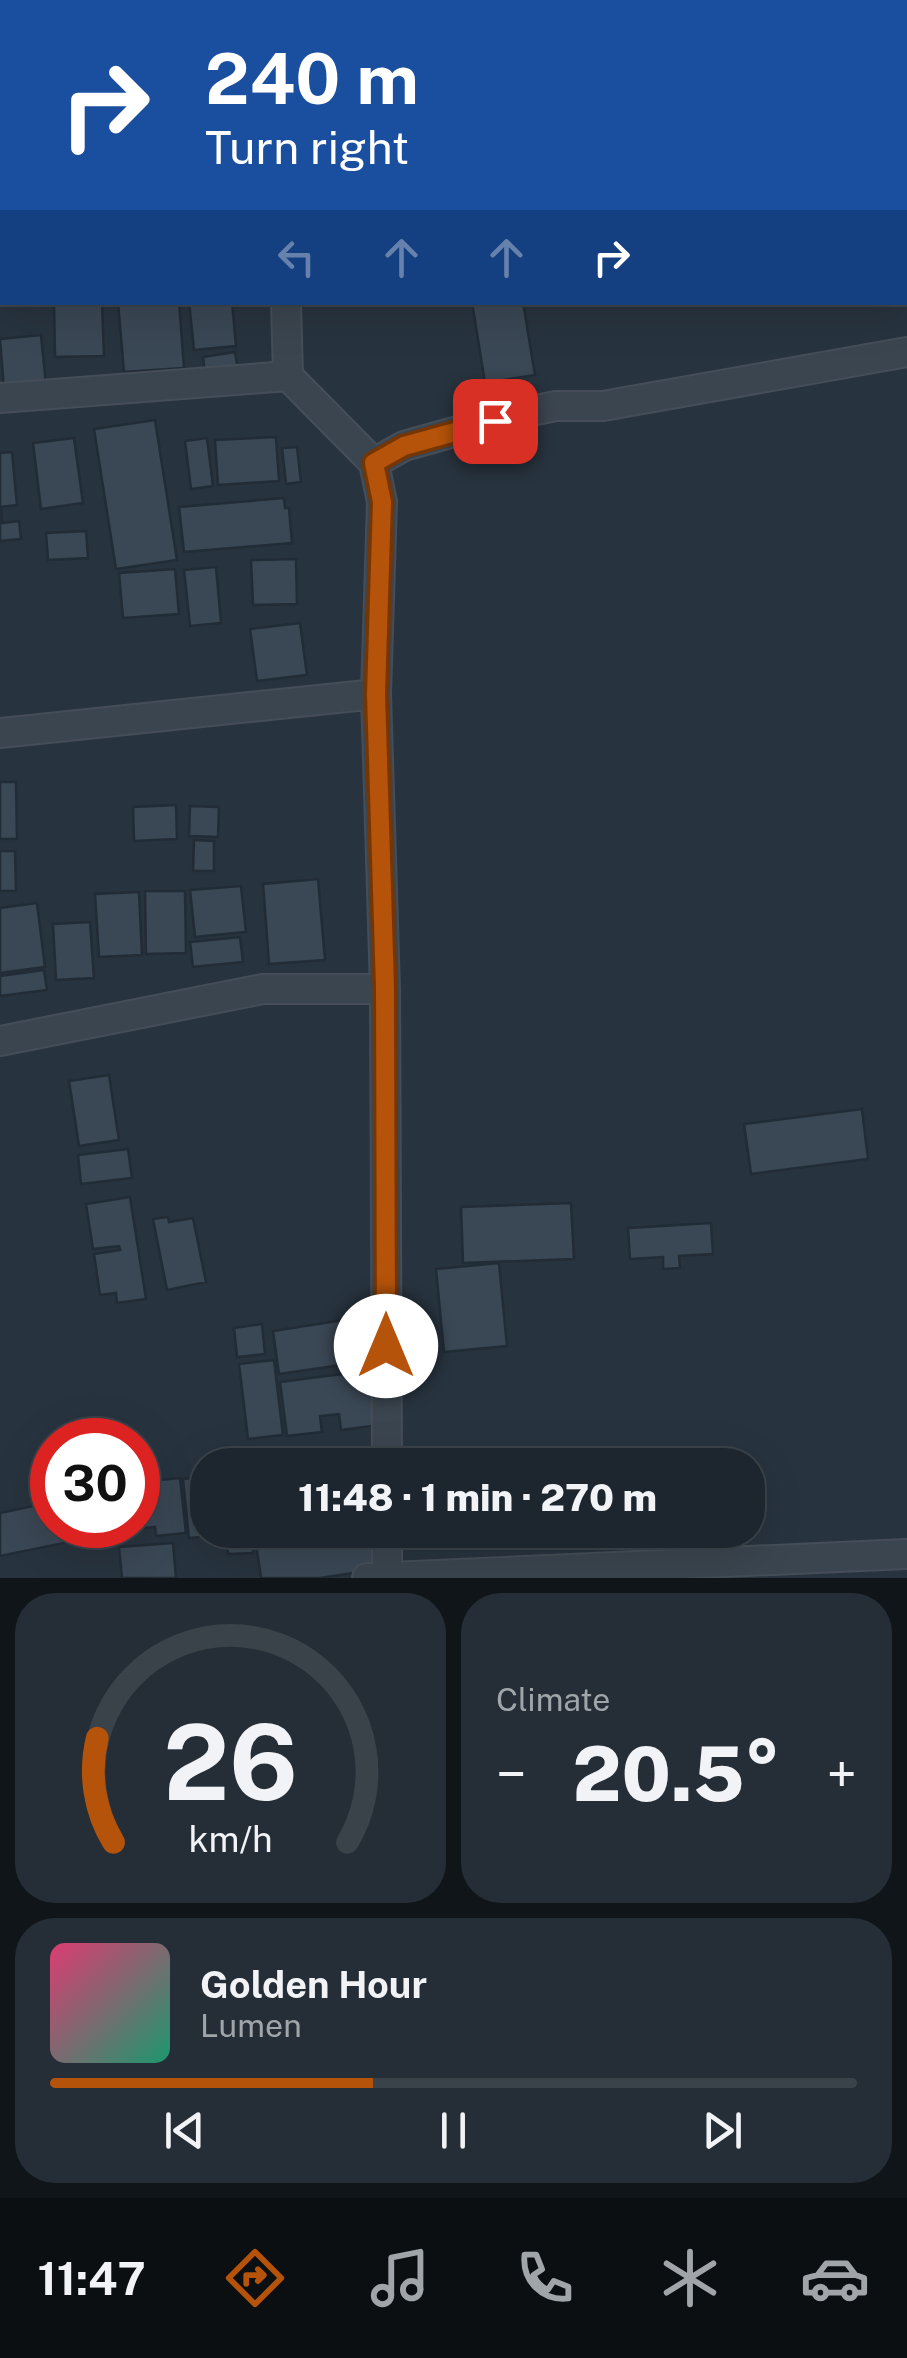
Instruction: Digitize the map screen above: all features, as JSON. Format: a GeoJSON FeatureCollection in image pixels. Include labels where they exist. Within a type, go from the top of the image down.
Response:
{"type":"FeatureCollection","features":[{"type":"Feature","properties":{"kind":"street"},"geometry":{"type":"LineString","coordinates":[[286,305],[288,376],[374,463],[382,502],[376,694],[385,988],[387,1448]]}},
{"type":"Feature","properties":{"kind":"street"},"geometry":{"type":"LineString","coordinates":[[374,463],[404,446],[541,409],[603,406],[907,352]]}},
{"type":"Feature","properties":{"kind":"street"},"geometry":{"type":"LineString","coordinates":[[0,398],[288,376]]}},
{"type":"Feature","properties":{"kind":"street"},"geometry":{"type":"LineString","coordinates":[[0,733],[376,694]]}},
{"type":"Feature","properties":{"kind":"street"},"geometry":{"type":"LineString","coordinates":[[0,1042],[263,989],[385,988]]}},
{"type":"Feature","properties":{"kind":"street"},"geometry":{"type":"LineString","coordinates":[[383,1548],[377,1576],[633,1571],[907,1554]]}},
{"type":"Feature","properties":{"kind":"building"},"geometry":{"type":"Polygon","coordinates":[[[54,305],[102,305],[104,356],[55,357],[54,305]]]}},
{"type":"Feature","properties":{"kind":"building"},"geometry":{"type":"Polygon","coordinates":[[[118,305],[179,305],[184,368],[124,372],[118,305]]]}},
{"type":"Feature","properties":{"kind":"building"},"geometry":{"type":"Polygon","coordinates":[[[189,305],[232,305],[236,346],[194,350],[189,305]]]}},
{"type":"Feature","properties":{"kind":"building"},"geometry":{"type":"Polygon","coordinates":[[[472,305],[523,305],[535,375],[485,383],[472,305]]]}},
{"type":"Feature","properties":{"kind":"building"},"geometry":{"type":"Polygon","coordinates":[[[41,335],[46,385],[4,389],[0,339],[41,335]]]}},
{"type":"Feature","properties":{"kind":"building"},"geometry":{"type":"Polygon","coordinates":[[[235,352],[238,370],[205,375],[203,357],[235,352]]]}},
{"type":"Feature","properties":{"kind":"building"},"geometry":{"type":"Polygon","coordinates":[[[155,420],[177,560],[116,569],[94,429],[155,420]]]}},
{"type":"Feature","properties":{"kind":"building"},"geometry":{"type":"Polygon","coordinates":[[[276,437],[279,481],[218,485],[215,440],[276,437]]]}},
{"type":"Feature","properties":{"kind":"building"},"geometry":{"type":"Polygon","coordinates":[[[74,438],[83,503],[41,509],[33,443],[74,438]]]}},
{"type":"Feature","properties":{"kind":"building"},"geometry":{"type":"Polygon","coordinates":[[[207,438],[213,486],[191,489],[185,441],[207,438]]]}},
{"type":"Feature","properties":{"kind":"building"},"geometry":{"type":"Polygon","coordinates":[[[297,447],[301,482],[286,484],[282,448],[297,447]]]}},
{"type":"Feature","properties":{"kind":"building"},"geometry":{"type":"Polygon","coordinates":[[[12,452],[17,505],[1,507],[2,523],[19,521],[21,539],[0,541],[0,453],[12,452]]]}},
{"type":"Feature","properties":{"kind":"building"},"geometry":{"type":"Polygon","coordinates":[[[284,498],[285,508],[289,508],[292,543],[184,552],[179,507],[284,498]]]}},
{"type":"Feature","properties":{"kind":"building"},"geometry":{"type":"Polygon","coordinates":[[[86,531],[88,558],[48,560],[46,533],[86,531]]]}},
{"type":"Feature","properties":{"kind":"building"},"geometry":{"type":"Polygon","coordinates":[[[296,559],[297,604],[253,605],[251,560],[296,559]]]}},
{"type":"Feature","properties":{"kind":"building"},"geometry":{"type":"Polygon","coordinates":[[[216,567],[221,623],[190,626],[184,570],[216,567]]]}},
{"type":"Feature","properties":{"kind":"building"},"geometry":{"type":"Polygon","coordinates":[[[175,569],[179,614],[123,618],[119,573],[175,569]]]}},
{"type":"Feature","properties":{"kind":"building"},"geometry":{"type":"Polygon","coordinates":[[[300,623],[307,675],[257,681],[250,629],[300,623]]]}},
{"type":"Feature","properties":{"kind":"building"},"geometry":{"type":"Polygon","coordinates":[[[0,782],[16,782],[17,839],[0,839],[0,782]]]}},
{"type":"Feature","properties":{"kind":"building"},"geometry":{"type":"Polygon","coordinates":[[[176,805],[177,839],[134,841],[133,807],[176,805]]]}},
{"type":"Feature","properties":{"kind":"building"},"geometry":{"type":"Polygon","coordinates":[[[190,806],[219,807],[218,837],[189,836],[190,806]]]}},
{"type":"Feature","properties":{"kind":"building"},"geometry":{"type":"Polygon","coordinates":[[[194,840],[214,841],[214,871],[193,871],[194,840]]]}},
{"type":"Feature","properties":{"kind":"building"},"geometry":{"type":"Polygon","coordinates":[[[0,851],[15,851],[16,891],[0,891],[0,851]]]}},
{"type":"Feature","properties":{"kind":"building"},"geometry":{"type":"Polygon","coordinates":[[[318,879],[325,960],[269,964],[263,884],[318,879]]]}},
{"type":"Feature","properties":{"kind":"building"},"geometry":{"type":"Polygon","coordinates":[[[241,886],[246,932],[195,937],[190,890],[241,886]]]}},
{"type":"Feature","properties":{"kind":"building"},"geometry":{"type":"Polygon","coordinates":[[[145,891],[185,891],[186,953],[146,954],[145,891]]]}},
{"type":"Feature","properties":{"kind":"building"},"geometry":{"type":"Polygon","coordinates":[[[139,892],[142,955],[99,957],[95,894],[139,892]]]}},
{"type":"Feature","properties":{"kind":"building"},"geometry":{"type":"Polygon","coordinates":[[[37,903],[45,967],[0,973],[0,908],[37,903]]]}},
{"type":"Feature","properties":{"kind":"building"},"geometry":{"type":"Polygon","coordinates":[[[90,922],[94,978],[56,980],[53,924],[90,922]]]}},
{"type":"Feature","properties":{"kind":"building"},"geometry":{"type":"Polygon","coordinates":[[[240,937],[243,962],[193,967],[190,942],[240,937]]]}},
{"type":"Feature","properties":{"kind":"building"},"geometry":{"type":"Polygon","coordinates":[[[44,970],[47,990],[0,996],[0,976],[44,970]]]}},
{"type":"Feature","properties":{"kind":"building"},"geometry":{"type":"Polygon","coordinates":[[[109,1075],[119,1140],[79,1146],[69,1081],[109,1075]]]}},
{"type":"Feature","properties":{"kind":"building"},"geometry":{"type":"Polygon","coordinates":[[[862,1109],[868,1159],[751,1174],[744,1124],[862,1109]]]}},
{"type":"Feature","properties":{"kind":"building"},"geometry":{"type":"Polygon","coordinates":[[[128,1149],[132,1178],[81,1184],[78,1155],[128,1149]]]}},
{"type":"Feature","properties":{"kind":"building"},"geometry":{"type":"Polygon","coordinates":[[[130,1197],[146,1299],[117,1303],[116,1293],[100,1295],[94,1254],[120,1250],[119,1246],[93,1249],[86,1204],[130,1197]]]}},
{"type":"Feature","properties":{"kind":"building"},"geometry":{"type":"Polygon","coordinates":[[[571,1203],[574,1259],[463,1263],[461,1207],[571,1203]]]}},
{"type":"Feature","properties":{"kind":"building"},"geometry":{"type":"Polygon","coordinates":[[[168,1217],[169,1222],[193,1218],[206,1282],[167,1290],[153,1219],[168,1217]]]}},
{"type":"Feature","properties":{"kind":"building"},"geometry":{"type":"Polygon","coordinates":[[[711,1223],[713,1254],[679,1256],[680,1268],[663,1269],[663,1257],[630,1259],[628,1228],[711,1223]]]}},
{"type":"Feature","properties":{"kind":"building"},"geometry":{"type":"Polygon","coordinates":[[[499,1263],[507,1346],[444,1352],[436,1269],[499,1263]]]}},
{"type":"Feature","properties":{"kind":"building"},"geometry":{"type":"Polygon","coordinates":[[[363,1317],[369,1361],[279,1374],[273,1331],[363,1317]]]}},
{"type":"Feature","properties":{"kind":"building"},"geometry":{"type":"Polygon","coordinates":[[[262,1324],[265,1354],[237,1357],[234,1328],[262,1324]]]}},
{"type":"Feature","properties":{"kind":"building"},"geometry":{"type":"Polygon","coordinates":[[[274,1360],[283,1435],[248,1439],[239,1364],[274,1360]]]}},
{"type":"Feature","properties":{"kind":"building"},"geometry":{"type":"Polygon","coordinates":[[[373,1370],[380,1425],[341,1430],[339,1414],[320,1416],[322,1432],[287,1436],[280,1382],[373,1370]]]}},
{"type":"Feature","properties":{"kind":"building"},"geometry":{"type":"Polygon","coordinates":[[[180,1478],[186,1533],[160,1536],[160,1480],[180,1478]]]}},
{"type":"Feature","properties":{"kind":"building"},"geometry":{"type":"Polygon","coordinates":[[[190,1478],[190,1538],[189,1538],[183,1479],[190,1478]]]}},
{"type":"Feature","properties":{"kind":"building"},"geometry":{"type":"Polygon","coordinates":[[[30,1507],[30,1548],[39,1548],[0,1556],[0,1513],[30,1507]]]}},
{"type":"Feature","properties":{"kind":"building"},"geometry":{"type":"Polygon","coordinates":[[[173,1543],[176,1578],[122,1578],[119,1548],[160,1548],[160,1544],[173,1543]]]}},
{"type":"Feature","properties":{"kind":"building"},"geometry":{"type":"Polygon","coordinates":[[[228,1548],[253,1548],[253,1553],[228,1554],[228,1548]]]}},
{"type":"Feature","properties":{"kind":"building"},"geometry":{"type":"Polygon","coordinates":[[[257,1548],[381,1548],[380,1569],[320,1578],[261,1578],[257,1548]]]}},
{"type":"Feature","properties":{"kind":"route"},"geometry":{"type":"LineString","coordinates":[[386,1346],[385,988],[376,694],[382,502],[374,463],[404,446],[495,421]]}}]}
